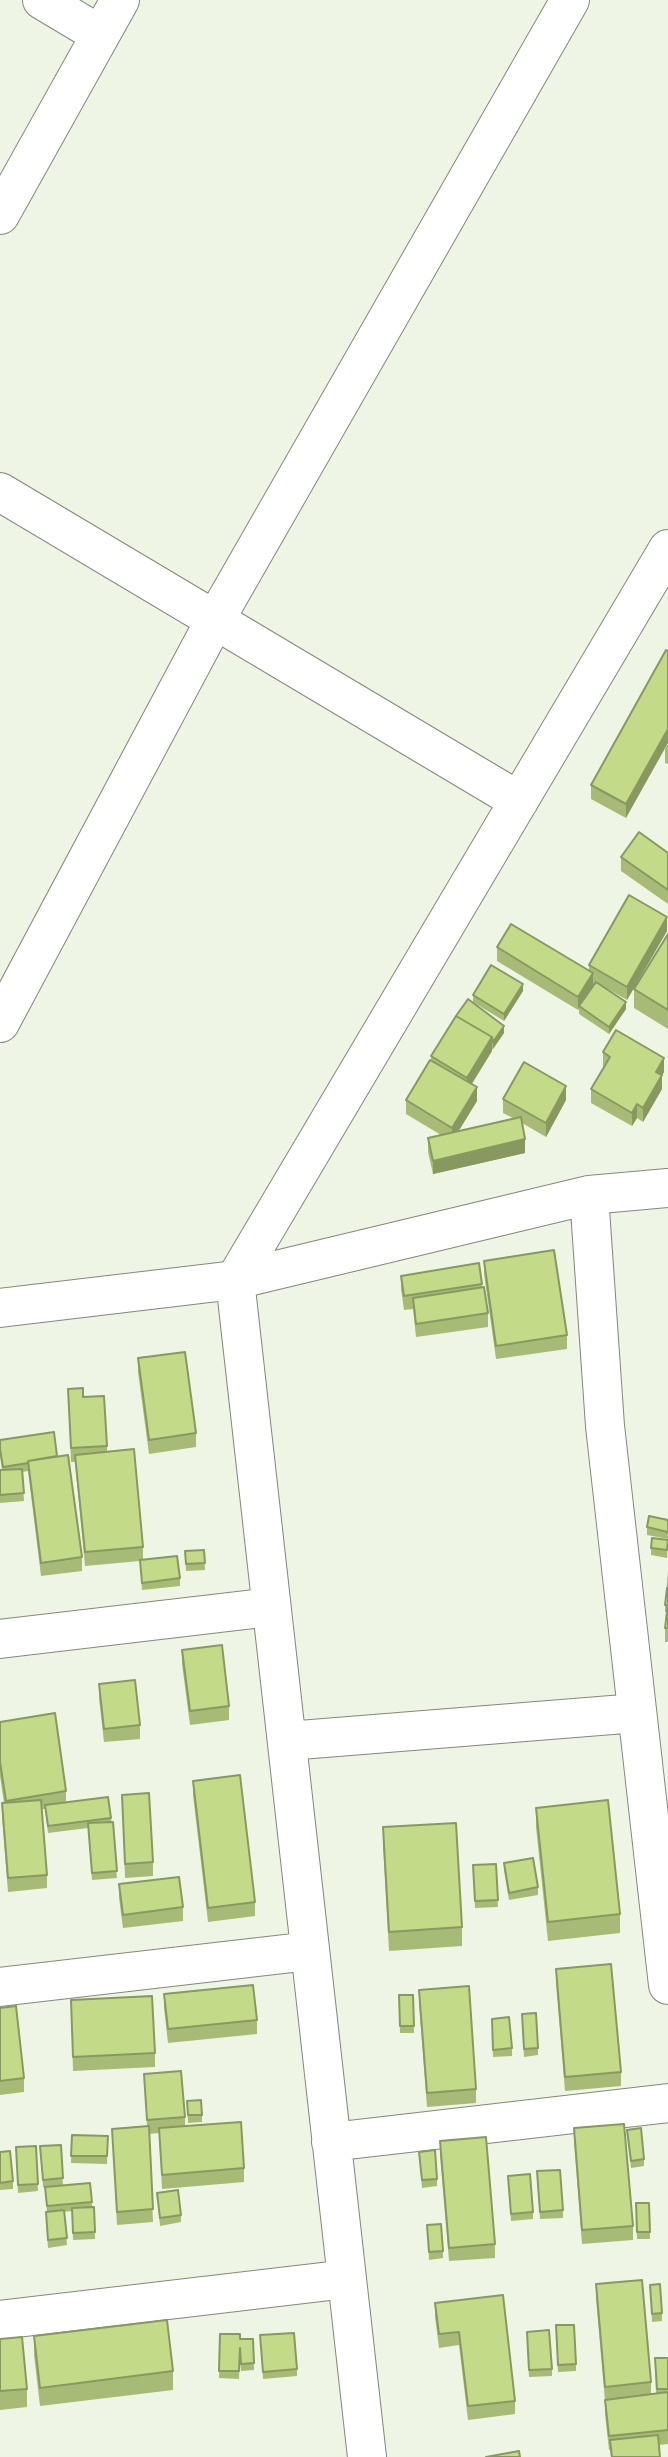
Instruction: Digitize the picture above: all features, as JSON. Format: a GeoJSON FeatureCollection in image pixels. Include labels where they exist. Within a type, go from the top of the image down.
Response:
{"type":"FeatureCollection","features":[{"type":"Feature","properties":{"kind":"street"},"geometry":{"type":"LineString","coordinates":[[42,0],[99,34]]}},
{"type":"Feature","properties":{"kind":"street"},"geometry":{"type":"LineString","coordinates":[[0,215],[120,0]]}},
{"type":"Feature","properties":{"kind":"street"},"geometry":{"type":"LineString","coordinates":[[0,1023],[215,620],[570,0]]}},
{"type":"Feature","properties":{"kind":"street"},"geometry":{"type":"LineString","coordinates":[[0,492],[519,801]]}},
{"type":"Feature","properties":{"kind":"street"},"geometry":{"type":"LineString","coordinates":[[367,2457],[235,1280],[668,549]]}},
{"type":"Feature","properties":{"kind":"street"},"geometry":{"type":"LineString","coordinates":[[0,1308],[235,1280],[589,1195],[668,1188]]}},
{"type":"Feature","properties":{"kind":"street"},"geometry":{"type":"LineString","coordinates":[[589,1195],[606,1426],[668,1985]]}},
{"type":"Feature","properties":{"kind":"street"},"geometry":{"type":"LineString","coordinates":[[0,1639],[271,1607]]}},
{"type":"Feature","properties":{"kind":"street"},"geometry":{"type":"LineString","coordinates":[[287,1741],[637,1713]]}},
{"type":"Feature","properties":{"kind":"street"},"geometry":{"type":"LineString","coordinates":[[0,1987],[310,1951]]}},
{"type":"Feature","properties":{"kind":"street"},"geometry":{"type":"LineString","coordinates":[[331,2142],[668,2103]]}},
{"type":"Feature","properties":{"kind":"street"},"geometry":{"type":"LineString","coordinates":[[0,2320],[346,2278]]}},
{"type":"Feature","properties":{"kind":"building"},"geometry":{"type":"Polygon","coordinates":[[[666,650],[668,729],[626,804],[591,785],[666,650]]]}},
{"type":"Feature","properties":{"kind":"building"},"geometry":{"type":"Polygon","coordinates":[[[639,832],[668,853],[668,890],[621,857],[639,832]]]}},
{"type":"Feature","properties":{"kind":"building"},"geometry":{"type":"Polygon","coordinates":[[[629,895],[667,917],[627,987],[589,965],[629,895]]]}},
{"type":"Feature","properties":{"kind":"building"},"geometry":{"type":"Polygon","coordinates":[[[511,924],[593,973],[578,997],[497,947],[511,924]]]}},
{"type":"Feature","properties":{"kind":"building"},"geometry":{"type":"Polygon","coordinates":[[[668,934],[668,1010],[634,989],[668,934]]]}},
{"type":"Feature","properties":{"kind":"building"},"geometry":{"type":"Polygon","coordinates":[[[491,965],[523,984],[504,1014],[473,995],[491,965]]]}},
{"type":"Feature","properties":{"kind":"building"},"geometry":{"type":"Polygon","coordinates":[[[596,982],[626,1002],[609,1027],[579,1006],[596,982]]]}},
{"type":"Feature","properties":{"kind":"building"},"geometry":{"type":"Polygon","coordinates":[[[468,999],[504,1026],[493,1042],[492,1037],[456,1016],[468,999]]]}},
{"type":"Feature","properties":{"kind":"building"},"geometry":{"type":"Polygon","coordinates":[[[456,1016],[492,1037],[467,1078],[431,1056],[456,1016]]]}},
{"type":"Feature","properties":{"kind":"building"},"geometry":{"type":"Polygon","coordinates":[[[616,1030],[664,1058],[656,1072],[662,1075],[643,1108],[637,1104],[632,1113],[591,1089],[610,1057],[603,1052],[616,1030]]]}},
{"type":"Feature","properties":{"kind":"building"},"geometry":{"type":"Polygon","coordinates":[[[430,1060],[477,1087],[452,1128],[406,1100],[430,1060]]]}},
{"type":"Feature","properties":{"kind":"building"},"geometry":{"type":"Polygon","coordinates":[[[524,1062],[566,1086],[546,1123],[503,1099],[524,1062]]]}},
{"type":"Feature","properties":{"kind":"building"},"geometry":{"type":"Polygon","coordinates":[[[521,1117],[525,1139],[433,1161],[428,1138],[521,1117]]]}},
{"type":"Feature","properties":{"kind":"building"},"geometry":{"type":"Polygon","coordinates":[[[554,1250],[567,1335],[496,1346],[484,1261],[554,1250]]]}},
{"type":"Feature","properties":{"kind":"building"},"geometry":{"type":"Polygon","coordinates":[[[479,1263],[482,1284],[404,1296],[401,1276],[479,1263]]]}},
{"type":"Feature","properties":{"kind":"building"},"geometry":{"type":"Polygon","coordinates":[[[484,1287],[488,1313],[416,1324],[413,1298],[484,1287]]]}},
{"type":"Feature","properties":{"kind":"building"},"geometry":{"type":"Polygon","coordinates":[[[185,1352],[196,1433],[149,1440],[138,1358],[185,1352]]]}},
{"type":"Feature","properties":{"kind":"building"},"geometry":{"type":"Polygon","coordinates":[[[83,1388],[83,1397],[104,1396],[107,1446],[71,1448],[68,1389],[83,1388]]]}},
{"type":"Feature","properties":{"kind":"building"},"geometry":{"type":"Polygon","coordinates":[[[54,1432],[57,1456],[3,1467],[0,1440],[54,1432]]]}},
{"type":"Feature","properties":{"kind":"building"},"geometry":{"type":"Polygon","coordinates":[[[134,1449],[143,1547],[85,1552],[75,1455],[134,1449]]]}},
{"type":"Feature","properties":{"kind":"building"},"geometry":{"type":"Polygon","coordinates":[[[68,1455],[82,1557],[41,1563],[28,1461],[68,1455]]]}},
{"type":"Feature","properties":{"kind":"building"},"geometry":{"type":"Polygon","coordinates":[[[22,1469],[24,1493],[0,1495],[0,1470],[22,1469]]]}},
{"type":"Feature","properties":{"kind":"building"},"geometry":{"type":"Polygon","coordinates":[[[649,1516],[668,1520],[668,1532],[647,1527],[649,1516]]]}},
{"type":"Feature","properties":{"kind":"building"},"geometry":{"type":"Polygon","coordinates":[[[652,1538],[668,1540],[667,1550],[651,1548],[652,1538]]]}},
{"type":"Feature","properties":{"kind":"building"},"geometry":{"type":"Polygon","coordinates":[[[204,1550],[205,1563],[186,1564],[185,1551],[204,1550]]]}},
{"type":"Feature","properties":{"kind":"building"},"geometry":{"type":"Polygon","coordinates":[[[177,1556],[180,1578],[142,1583],[140,1560],[177,1556]]]}},
{"type":"Feature","properties":{"kind":"building"},"geometry":{"type":"Polygon","coordinates":[[[667,1588],[668,1605],[665,1605],[667,1588]]]}},
{"type":"Feature","properties":{"kind":"building"},"geometry":{"type":"Polygon","coordinates":[[[668,1603],[668,1628],[665,1628],[668,1603]]]}},
{"type":"Feature","properties":{"kind":"building"},"geometry":{"type":"Polygon","coordinates":[[[222,1645],[229,1706],[190,1711],[182,1650],[222,1645]]]}},
{"type":"Feature","properties":{"kind":"building"},"geometry":{"type":"Polygon","coordinates":[[[135,1680],[140,1725],[104,1729],[99,1684],[135,1680]]]}},
{"type":"Feature","properties":{"kind":"building"},"geometry":{"type":"Polygon","coordinates":[[[55,1713],[66,1791],[6,1801],[0,1762],[0,1722],[55,1713]]]}},
{"type":"Feature","properties":{"kind":"building"},"geometry":{"type":"Polygon","coordinates":[[[240,1775],[255,1902],[208,1908],[193,1781],[240,1775]]]}},
{"type":"Feature","properties":{"kind":"building"},"geometry":{"type":"Polygon","coordinates":[[[149,1793],[153,1862],[125,1864],[122,1795],[149,1793]]]}},
{"type":"Feature","properties":{"kind":"building"},"geometry":{"type":"Polygon","coordinates":[[[108,1797],[111,1818],[48,1826],[45,1805],[108,1797]]]}},
{"type":"Feature","properties":{"kind":"building"},"geometry":{"type":"Polygon","coordinates":[[[41,1800],[47,1875],[8,1878],[2,1803],[41,1800]]]}},
{"type":"Feature","properties":{"kind":"building"},"geometry":{"type":"Polygon","coordinates":[[[608,1800],[620,1914],[548,1922],[536,1808],[608,1800]]]}},
{"type":"Feature","properties":{"kind":"building"},"geometry":{"type":"Polygon","coordinates":[[[113,1822],[117,1871],[92,1873],[88,1823],[113,1822]]]}},
{"type":"Feature","properties":{"kind":"building"},"geometry":{"type":"Polygon","coordinates":[[[456,1823],[462,1927],[389,1932],[383,1827],[456,1823]]]}},
{"type":"Feature","properties":{"kind":"building"},"geometry":{"type":"Polygon","coordinates":[[[533,1858],[538,1887],[509,1893],[504,1863],[533,1858]]]}},
{"type":"Feature","properties":{"kind":"building"},"geometry":{"type":"Polygon","coordinates":[[[496,1864],[498,1900],[475,1901],[473,1865],[496,1864]]]}},
{"type":"Feature","properties":{"kind":"building"},"geometry":{"type":"Polygon","coordinates":[[[179,1877],[183,1907],[123,1915],[119,1884],[179,1877]]]}},
{"type":"Feature","properties":{"kind":"building"},"geometry":{"type":"Polygon","coordinates":[[[611,1964],[621,2072],[565,2077],[556,1969],[611,1964]]]}},
{"type":"Feature","properties":{"kind":"building"},"geometry":{"type":"Polygon","coordinates":[[[253,1985],[257,2020],[168,2029],[164,1994],[253,1985]]]}},
{"type":"Feature","properties":{"kind":"building"},"geometry":{"type":"Polygon","coordinates":[[[469,1986],[476,2089],[427,2093],[419,1990],[469,1986]]]}},
{"type":"Feature","properties":{"kind":"building"},"geometry":{"type":"Polygon","coordinates":[[[399,1995],[413,1995],[414,2026],[400,2026],[399,1995]]]}},
{"type":"Feature","properties":{"kind":"building"},"geometry":{"type":"Polygon","coordinates":[[[152,1996],[155,2053],[73,2057],[71,2000],[152,1996]]]}},
{"type":"Feature","properties":{"kind":"building"},"geometry":{"type":"Polygon","coordinates":[[[16,2006],[24,2078],[0,2081],[0,2008],[16,2006]]]}},
{"type":"Feature","properties":{"kind":"building"},"geometry":{"type":"Polygon","coordinates":[[[536,2013],[538,2048],[524,2049],[522,2014],[536,2013]]]}},
{"type":"Feature","properties":{"kind":"building"},"geometry":{"type":"Polygon","coordinates":[[[509,2017],[512,2048],[493,2050],[492,2019],[509,2017]]]}},
{"type":"Feature","properties":{"kind":"building"},"geometry":{"type":"Polygon","coordinates":[[[181,2071],[185,2117],[147,2120],[144,2074],[181,2071]]]}},
{"type":"Feature","properties":{"kind":"building"},"geometry":{"type":"Polygon","coordinates":[[[201,2100],[202,2115],[188,2115],[187,2101],[201,2100]]]}},
{"type":"Feature","properties":{"kind":"building"},"geometry":{"type":"Polygon","coordinates":[[[241,2122],[244,2168],[162,2175],[159,2128],[241,2122]]]}},
{"type":"Feature","properties":{"kind":"building"},"geometry":{"type":"Polygon","coordinates":[[[624,2124],[633,2226],[582,2230],[574,2128],[624,2124]]]}},
{"type":"Feature","properties":{"kind":"building"},"geometry":{"type":"Polygon","coordinates":[[[149,2126],[153,2209],[117,2212],[112,2129],[149,2126]]]}},
{"type":"Feature","properties":{"kind":"building"},"geometry":{"type":"Polygon","coordinates":[[[641,2128],[644,2159],[631,2161],[627,2130],[641,2128]]]}},
{"type":"Feature","properties":{"kind":"building"},"geometry":{"type":"Polygon","coordinates":[[[72,2135],[108,2136],[107,2156],[71,2156],[72,2135]]]}},
{"type":"Feature","properties":{"kind":"building"},"geometry":{"type":"Polygon","coordinates":[[[486,2137],[495,2244],[449,2248],[440,2141],[486,2137]]]}},
{"type":"Feature","properties":{"kind":"building"},"geometry":{"type":"Polygon","coordinates":[[[61,2145],[63,2178],[43,2180],[40,2146],[61,2145]]]}},
{"type":"Feature","properties":{"kind":"building"},"geometry":{"type":"Polygon","coordinates":[[[36,2146],[38,2184],[18,2185],[16,2147],[36,2146]]]}},
{"type":"Feature","properties":{"kind":"building"},"geometry":{"type":"Polygon","coordinates":[[[435,2150],[437,2179],[422,2180],[419,2152],[435,2150]]]}},
{"type":"Feature","properties":{"kind":"building"},"geometry":{"type":"Polygon","coordinates":[[[10,2151],[13,2181],[0,2183],[0,2152],[10,2151]]]}},
{"type":"Feature","properties":{"kind":"building"},"geometry":{"type":"Polygon","coordinates":[[[560,2170],[563,2210],[540,2212],[537,2171],[560,2170]]]}},
{"type":"Feature","properties":{"kind":"building"},"geometry":{"type":"Polygon","coordinates":[[[530,2174],[533,2212],[511,2214],[508,2176],[530,2174]]]}},
{"type":"Feature","properties":{"kind":"building"},"geometry":{"type":"Polygon","coordinates":[[[90,2183],[92,2202],[47,2206],[45,2187],[90,2183]]]}},
{"type":"Feature","properties":{"kind":"building"},"geometry":{"type":"Polygon","coordinates":[[[178,2190],[181,2215],[160,2218],[157,2193],[178,2190]]]}},
{"type":"Feature","properties":{"kind":"building"},"geometry":{"type":"Polygon","coordinates":[[[636,2203],[649,2203],[650,2232],[637,2232],[636,2203]]]}},
{"type":"Feature","properties":{"kind":"building"},"geometry":{"type":"Polygon","coordinates":[[[94,2207],[95,2232],[73,2233],[72,2208],[94,2207]]]}},
{"type":"Feature","properties":{"kind":"building"},"geometry":{"type":"Polygon","coordinates":[[[64,2210],[67,2238],[48,2240],[46,2212],[64,2210]]]}},
{"type":"Feature","properties":{"kind":"building"},"geometry":{"type":"Polygon","coordinates":[[[441,2224],[443,2251],[429,2252],[427,2225],[441,2224]]]}},
{"type":"Feature","properties":{"kind":"building"},"geometry":{"type":"Polygon","coordinates":[[[642,2280],[651,2382],[605,2387],[596,2284],[642,2280]]]}},
{"type":"Feature","properties":{"kind":"building"},"geometry":{"type":"Polygon","coordinates":[[[660,2284],[662,2313],[652,2314],[650,2285],[660,2284]]]}},
{"type":"Feature","properties":{"kind":"building"},"geometry":{"type":"Polygon","coordinates":[[[503,2295],[515,2401],[468,2406],[459,2332],[439,2334],[435,2303],[503,2295]]]}},
{"type":"Feature","properties":{"kind":"building"},"geometry":{"type":"Polygon","coordinates":[[[167,2320],[173,2371],[40,2388],[34,2336],[167,2320]]]}},
{"type":"Feature","properties":{"kind":"building"},"geometry":{"type":"Polygon","coordinates":[[[556,2325],[574,2325],[576,2364],[558,2365],[556,2325]]]}},
{"type":"Feature","properties":{"kind":"building"},"geometry":{"type":"Polygon","coordinates":[[[549,2330],[552,2369],[529,2370],[527,2332],[549,2330]]]}},
{"type":"Feature","properties":{"kind":"building"},"geometry":{"type":"Polygon","coordinates":[[[294,2333],[297,2369],[263,2372],[260,2335],[294,2333]]]}},
{"type":"Feature","properties":{"kind":"building"},"geometry":{"type":"Polygon","coordinates":[[[220,2334],[240,2334],[240,2339],[253,2339],[254,2363],[241,2364],[240,2348],[239,2371],[219,2371],[220,2334]]]}},
{"type":"Feature","properties":{"kind":"building"},"geometry":{"type":"Polygon","coordinates":[[[22,2337],[27,2389],[0,2391],[0,2339],[22,2337]]]}},
{"type":"Feature","properties":{"kind":"building"},"geometry":{"type":"Polygon","coordinates":[[[655,2358],[668,2358],[668,2389],[657,2389],[655,2358]]]}},
{"type":"Feature","properties":{"kind":"building"},"geometry":{"type":"Polygon","coordinates":[[[668,2392],[668,2430],[609,2436],[605,2400],[668,2392]]]}},
{"type":"Feature","properties":{"kind":"building"},"geometry":{"type":"Polygon","coordinates":[[[658,2435],[660,2457],[612,2457],[610,2440],[658,2435]]]}},
{"type":"Feature","properties":{"kind":"building"},"geometry":{"type":"Polygon","coordinates":[[[519,2451],[520,2457],[486,2457],[519,2451]]]}}]}
